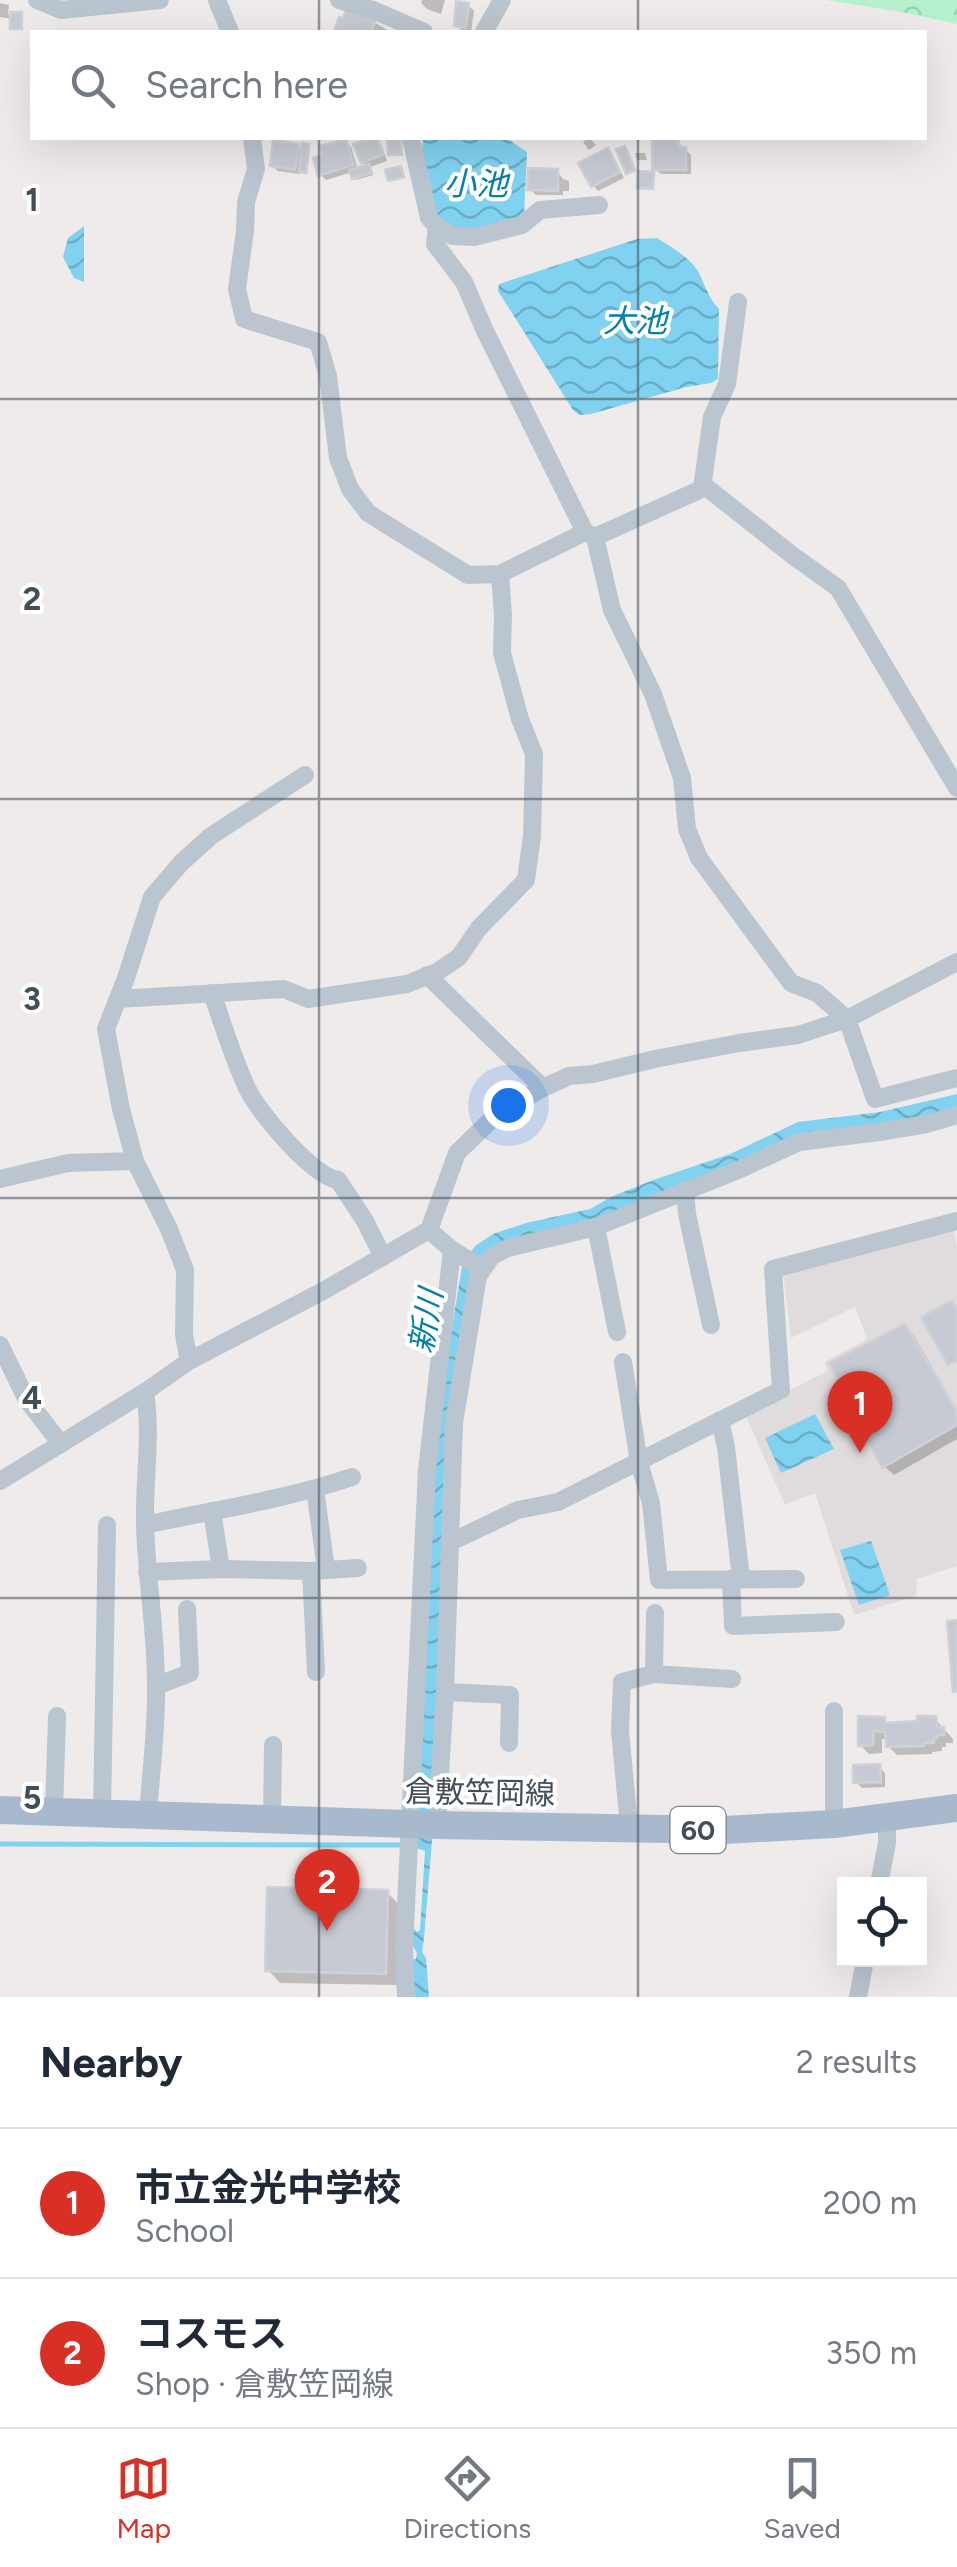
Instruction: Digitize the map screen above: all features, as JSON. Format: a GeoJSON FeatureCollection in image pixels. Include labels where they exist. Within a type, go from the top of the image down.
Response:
{"type":"FeatureCollection","features":[{"type":"Feature","properties":{"kind":"main road","name":"倉敷笠岡線"},"geometry":{"type":"LineString","coordinates":[[0,1810],[723,1830],[834,1824],[957,1808]]}},
{"type":"Feature","properties":{"kind":"street"},"geometry":{"type":"LineString","coordinates":[[37,0],[60,10],[160,0]]}},
{"type":"Feature","properties":{"kind":"street"},"geometry":{"type":"LineString","coordinates":[[217,0],[229,30]]}},
{"type":"Feature","properties":{"kind":"street"},"geometry":{"type":"LineString","coordinates":[[338,0],[372,10],[395,27]]}},
{"type":"Feature","properties":{"kind":"street"},"geometry":{"type":"LineString","coordinates":[[485,30],[502,0]]}},
{"type":"Feature","properties":{"kind":"street"},"geometry":{"type":"LineString","coordinates":[[252,140],[256,168],[246,202],[237,289],[244,318],[318,342],[328,376],[338,458],[350,489],[368,512],[468,575],[500,574],[706,487],[838,588],[957,788]]}},
{"type":"Feature","properties":{"kind":"street"},"geometry":{"type":"LineString","coordinates":[[412,140],[429,218],[452,236],[474,237],[522,225],[540,210],[599,205]]}},
{"type":"Feature","properties":{"kind":"street"},"geometry":{"type":"LineString","coordinates":[[437,226],[435,244],[464,282],[485,331],[590,534],[612,610],[654,694],[682,778],[687,830],[700,858],[791,983],[817,993],[847,1019],[875,1098],[879,1132]]}},
{"type":"Feature","properties":{"kind":"street"},"geometry":{"type":"LineString","coordinates":[[702,488],[712,416],[726,384],[738,302]]}},
{"type":"Feature","properties":{"kind":"street"},"geometry":{"type":"LineString","coordinates":[[118,1000],[284,989],[308,999],[407,984],[438,972],[459,957],[479,928],[526,880],[532,836],[534,754],[502,653],[500,574]]}},
{"type":"Feature","properties":{"kind":"street"},"geometry":{"type":"LineString","coordinates":[[189,1362],[184,1336],[185,1270],[135,1161],[106,1029],[152,897],[210,836],[305,775]]}},
{"type":"Feature","properties":{"kind":"street"},"geometry":{"type":"LineString","coordinates":[[0,1482],[189,1362],[430,1230],[457,1152],[494,1117],[542,1088],[569,1076],[738,1042],[798,1035],[847,1019],[957,962]]}},
{"type":"Feature","properties":{"kind":"street"},"geometry":{"type":"LineString","coordinates":[[427,975],[542,1088]]}},
{"type":"Feature","properties":{"kind":"street"},"geometry":{"type":"LineString","coordinates":[[212,994],[248,1092],[303,1158],[328,1179],[338,1180],[383,1257]]}},
{"type":"Feature","properties":{"kind":"street"},"geometry":{"type":"LineString","coordinates":[[875,1098],[957,1078]]}},
{"type":"Feature","properties":{"kind":"street"},"geometry":{"type":"LineString","coordinates":[[406,1997],[404,1947],[445,1692],[454,1423],[482,1268],[492,1256],[508,1248],[596,1226],[736,1172],[799,1142],[927,1124],[957,1115]]}},
{"type":"Feature","properties":{"kind":"street"},"geometry":{"type":"LineString","coordinates":[[0,1179],[68,1163],[135,1161]]}},
{"type":"Feature","properties":{"kind":"street"},"geometry":{"type":"LineString","coordinates":[[685,1190],[711,1325]]}},
{"type":"Feature","properties":{"kind":"street"},"geometry":{"type":"LineString","coordinates":[[451,1542],[518,1510],[558,1502],[781,1390],[773,1269],[957,1221]]}},
{"type":"Feature","properties":{"kind":"street"},"geometry":{"type":"LineString","coordinates":[[596,1226],[618,1332]]}},
{"type":"Feature","properties":{"kind":"street"},"geometry":{"type":"LineString","coordinates":[[430,1230],[452,1250],[482,1268]]}},
{"type":"Feature","properties":{"kind":"street"},"geometry":{"type":"LineString","coordinates":[[423,1824],[427,1470],[452,1250]]}},
{"type":"Feature","properties":{"kind":"street"},"geometry":{"type":"LineString","coordinates":[[0,1345],[26,1400],[61,1444]]}},
{"type":"Feature","properties":{"kind":"street"},"geometry":{"type":"LineString","coordinates":[[624,1362],[639,1462],[651,1503],[660,1580],[796,1579]]}},
{"type":"Feature","properties":{"kind":"street"},"geometry":{"type":"LineString","coordinates":[[145,1392],[149,1436],[144,1498],[146,1572],[156,1686],[148,1814]]}},
{"type":"Feature","properties":{"kind":"street"},"geometry":{"type":"LineString","coordinates":[[720,1420],[736,1579],[733,1626],[836,1622]]}},
{"type":"Feature","properties":{"kind":"street"},"geometry":{"type":"LineString","coordinates":[[145,1525],[260,1503],[352,1477]]}},
{"type":"Feature","properties":{"kind":"street"},"geometry":{"type":"LineString","coordinates":[[315,1490],[316,1672]]}},
{"type":"Feature","properties":{"kind":"street"},"geometry":{"type":"LineString","coordinates":[[212,1511],[220,1569]]}},
{"type":"Feature","properties":{"kind":"street"},"geometry":{"type":"LineString","coordinates":[[102,1812],[107,1526]]}},
{"type":"Feature","properties":{"kind":"street"},"geometry":{"type":"LineString","coordinates":[[146,1572],[358,1568]]}},
{"type":"Feature","properties":{"kind":"street"},"geometry":{"type":"LineString","coordinates":[[156,1686],[190,1673],[187,1610]]}},
{"type":"Feature","properties":{"kind":"street"},"geometry":{"type":"LineString","coordinates":[[654,1674],[656,1613]]}},
{"type":"Feature","properties":{"kind":"street"},"geometry":{"type":"LineString","coordinates":[[629,1828],[620,1731],[622,1682],[654,1674],[732,1679]]}},
{"type":"Feature","properties":{"kind":"street"},"geometry":{"type":"LineString","coordinates":[[445,1692],[510,1695],[509,1744]]}},
{"type":"Feature","properties":{"kind":"street"},"geometry":{"type":"LineString","coordinates":[[834,1711],[834,1824]]}},
{"type":"Feature","properties":{"kind":"street"},"geometry":{"type":"LineString","coordinates":[[54,1813],[57,1716]]}},
{"type":"Feature","properties":{"kind":"street"},"geometry":{"type":"LineString","coordinates":[[272,1820],[273,1745]]}},
{"type":"Feature","properties":{"kind":"street"},"geometry":{"type":"LineString","coordinates":[[881,1877],[887,1817]]}},
{"type":"Feature","properties":{"kind":"street"},"geometry":{"type":"LineString","coordinates":[[858,1997],[864,1967]]}},
{"type":"Feature","properties":{"kind":"shaded area"},"geometry":{"type":"Polygon","coordinates":[[[953,1227],[957,1246],[957,1566],[917,1579],[916,1596],[854,1615],[815,1493],[785,1505],[745,1414],[827,1371],[825,1362],[867,1339],[855,1307],[791,1338],[783,1273],[953,1227]]]}},
{"type":"Feature","properties":{"kind":"green space"},"geometry":{"type":"Polygon","coordinates":[[[826,0],[957,0],[957,24],[902,12],[826,0]]]}},
{"type":"Feature","properties":{"kind":"water","name":"小池"},"geometry":{"type":"Polygon","coordinates":[[[423,140],[509,140],[527,152],[524,215],[507,224],[465,233],[438,218],[421,163],[423,140]]]}},
{"type":"Feature","properties":{"kind":"water"},"geometry":{"type":"Polygon","coordinates":[[[84,226],[84,282],[74,278],[63,257],[68,238],[84,226]]]}},
{"type":"Feature","properties":{"kind":"water","name":"大池"},"geometry":{"type":"Polygon","coordinates":[[[657,238],[694,266],[719,309],[718,379],[579,415],[498,291],[499,284],[637,239],[657,238]]]}},
{"type":"Feature","properties":{"kind":"water"},"geometry":{"type":"Polygon","coordinates":[[[957,1094],[957,1109],[924,1119],[796,1138],[601,1217],[491,1250],[456,1373],[432,1841],[422,1952],[426,1958],[429,1997],[415,1997],[410,1961],[416,1959],[417,1953],[409,1940],[409,1924],[417,1932],[420,1930],[425,1851],[416,1848],[436,1461],[462,1266],[475,1246],[493,1234],[590,1209],[656,1179],[730,1154],[798,1122],[880,1112],[957,1094]]]}},
{"type":"Feature","properties":{"kind":"water"},"geometry":{"type":"Polygon","coordinates":[[[815,1414],[834,1449],[781,1473],[765,1438],[815,1414]]]}},
{"type":"Feature","properties":{"kind":"water"},"geometry":{"type":"Polygon","coordinates":[[[871,1541],[890,1595],[859,1605],[840,1550],[871,1541]]]}},
{"type":"Feature","properties":{"kind":"building"},"geometry":{"type":"Polygon","coordinates":[[[456,1],[469,3],[466,28],[454,26],[456,1]]]}},
{"type":"Feature","properties":{"kind":"building"},"geometry":{"type":"Polygon","coordinates":[[[346,9],[376,19],[372,30],[334,30],[339,17],[343,18],[346,9]]]}},
{"type":"Feature","properties":{"kind":"building"},"geometry":{"type":"Polygon","coordinates":[[[10,12],[22,12],[22,29],[10,29],[10,12]]]}},
{"type":"Feature","properties":{"kind":"building"},"geometry":{"type":"Polygon","coordinates":[[[273,140],[299,144],[295,170],[270,166],[273,140]]]}},
{"type":"Feature","properties":{"kind":"building"},"geometry":{"type":"Polygon","coordinates":[[[346,140],[354,165],[318,176],[313,158],[322,155],[320,146],[346,140]]]}},
{"type":"Feature","properties":{"kind":"building"},"geometry":{"type":"Polygon","coordinates":[[[378,140],[383,155],[361,163],[353,144],[378,140]]]}},
{"type":"Feature","properties":{"kind":"building"},"geometry":{"type":"Polygon","coordinates":[[[387,140],[401,140],[402,155],[388,155],[387,140]]]}},
{"type":"Feature","properties":{"kind":"building"},"geometry":{"type":"Polygon","coordinates":[[[652,140],[679,140],[679,147],[686,147],[686,170],[652,170],[652,140]]]}},
{"type":"Feature","properties":{"kind":"building"},"geometry":{"type":"Polygon","coordinates":[[[302,143],[309,144],[306,173],[299,172],[302,143]]]}},
{"type":"Feature","properties":{"kind":"building"},"geometry":{"type":"Polygon","coordinates":[[[625,146],[635,170],[626,174],[616,149],[625,146]]]}},
{"type":"Feature","properties":{"kind":"building"},"geometry":{"type":"Polygon","coordinates":[[[608,148],[620,172],[591,187],[578,163],[608,148]]]}},
{"type":"Feature","properties":{"kind":"building"},"geometry":{"type":"Polygon","coordinates":[[[369,164],[372,173],[352,179],[349,170],[369,164]]]}},
{"type":"Feature","properties":{"kind":"building"},"geometry":{"type":"Polygon","coordinates":[[[401,166],[404,177],[388,181],[385,170],[401,166]]]}},
{"type":"Feature","properties":{"kind":"building"},"geometry":{"type":"Polygon","coordinates":[[[528,168],[558,169],[558,191],[527,190],[528,168]]]}},
{"type":"Feature","properties":{"kind":"building"},"geometry":{"type":"Polygon","coordinates":[[[638,171],[654,172],[653,189],[637,188],[638,171]]]}},
{"type":"Feature","properties":{"kind":"building"},"geometry":{"type":"Polygon","coordinates":[[[951,1301],[957,1305],[957,1360],[948,1365],[921,1317],[951,1301]]]}},
{"type":"Feature","properties":{"kind":"building"},"geometry":{"type":"Polygon","coordinates":[[[905,1324],[957,1412],[957,1425],[882,1468],[829,1363],[905,1324]]]}},
{"type":"Feature","properties":{"kind":"building"},"geometry":{"type":"Polygon","coordinates":[[[957,1620],[957,1691],[953,1692],[947,1621],[957,1620]]]}},
{"type":"Feature","properties":{"kind":"building"},"geometry":{"type":"Polygon","coordinates":[[[858,1716],[885,1717],[885,1723],[936,1716],[937,1727],[944,1727],[944,1735],[924,1746],[886,1747],[885,1732],[874,1731],[873,1745],[858,1746],[858,1716]]]}},
{"type":"Feature","properties":{"kind":"building"},"geometry":{"type":"Polygon","coordinates":[[[880,1764],[881,1782],[853,1783],[853,1765],[880,1764]]]}},
{"type":"Feature","properties":{"kind":"building"},"geometry":{"type":"Polygon","coordinates":[[[267,1887],[388,1890],[386,1974],[265,1971],[267,1887]]]}},
{"type":"Feature","properties":{"kind":"waterway"},"geometry":{"type":"LineString","coordinates":[[0,1844],[405,1845]]}},
{"type":"Feature","properties":{"kind":"place","name":"市立金光中学校"},"geometry":{"type":"Point","coordinates":[860,1453]}},
{"type":"Feature","properties":{"kind":"place","name":"コスモス"},"geometry":{"type":"Point","coordinates":[327,1931]}},
{"type":"Feature","properties":{"kind":"water label","name":"新川"},"geometry":{"type":"Point","coordinates":[426,1321]}}]}
